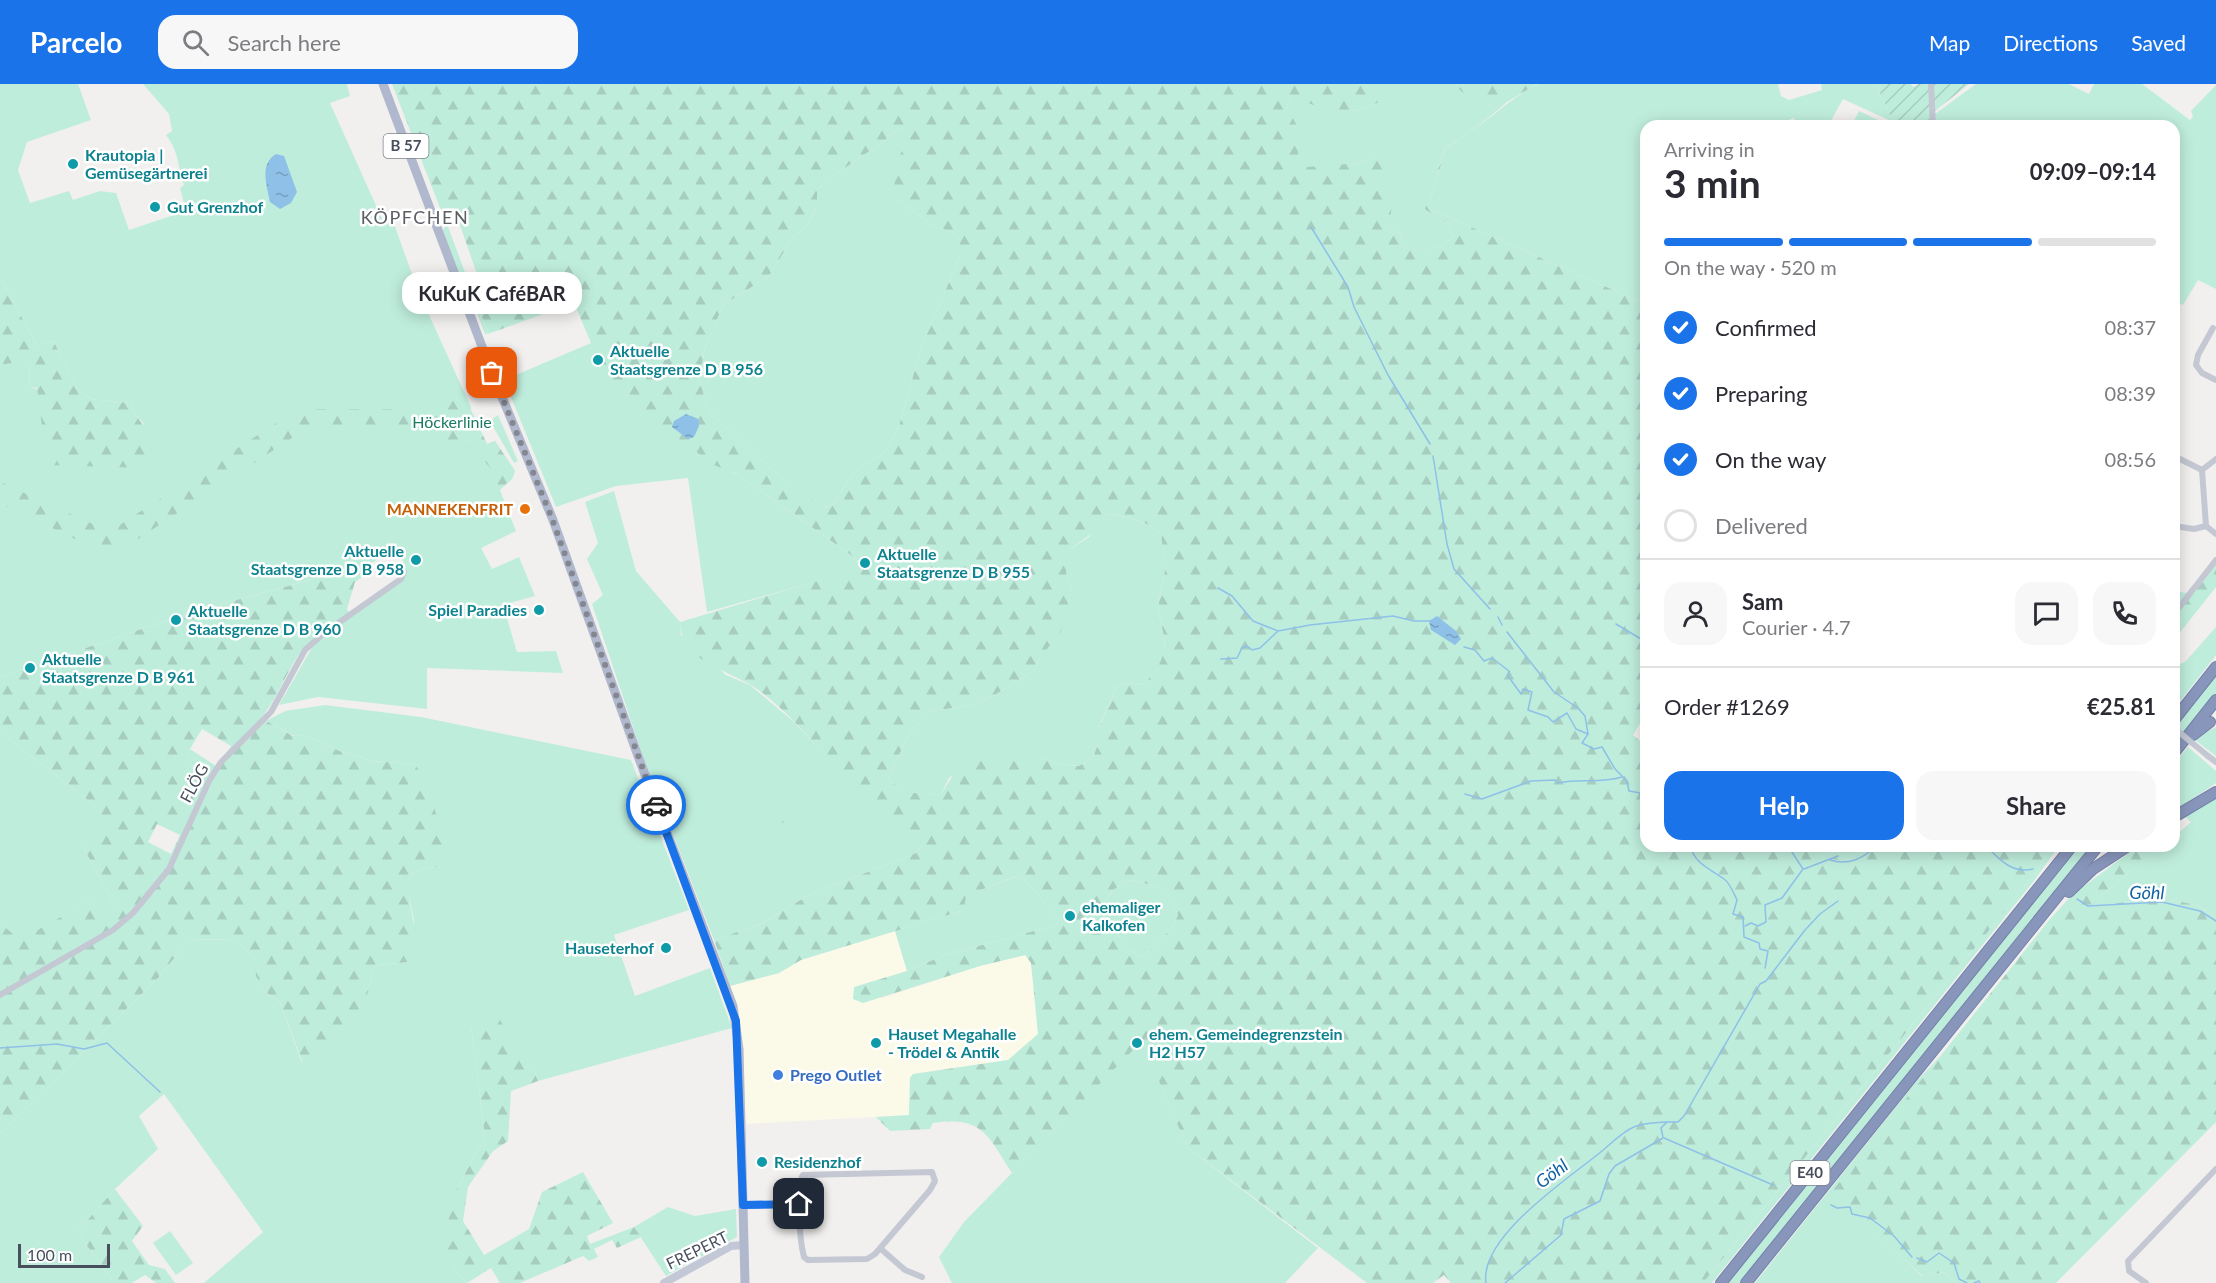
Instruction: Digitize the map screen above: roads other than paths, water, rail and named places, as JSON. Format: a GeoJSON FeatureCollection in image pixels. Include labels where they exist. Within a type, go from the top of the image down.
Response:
{"type":"FeatureCollection","features":[{"type":"Feature","properties":{"kind":"highway"},"geometry":{"type":"LineString","coordinates":[[2180,713],[2216,668]]}},
{"type":"Feature","properties":{"kind":"highway"},"geometry":{"type":"LineString","coordinates":[[2180,745],[2216,700]]}},
{"type":"Feature","properties":{"kind":"highway"},"geometry":{"type":"LineString","coordinates":[[2180,747],[2210,722]]}},
{"type":"Feature","properties":{"kind":"highway"},"geometry":{"type":"LineString","coordinates":[[2180,813],[2216,790]]}},
{"type":"Feature","properties":{"kind":"highway"},"geometry":{"type":"LineString","coordinates":[[2047,878],[2059,852]]}},
{"type":"Feature","properties":{"kind":"highway","name":"E40"},"geometry":{"type":"LineString","coordinates":[[1721,1283],[2067,852]]}},
{"type":"Feature","properties":{"kind":"highway","name":"E40"},"geometry":{"type":"LineString","coordinates":[[1746,1283],[2093,852]]}},
{"type":"Feature","properties":{"kind":"highway"},"geometry":{"type":"LineString","coordinates":[[2048,908],[2064,897],[2093,870],[2119,852]]}},
{"type":"Feature","properties":{"kind":"main road","name":"B 57"},"geometry":{"type":"LineString","coordinates":[[383,84],[567,559],[638,756],[733,1006],[739,1049],[743,1205]]}},
{"type":"Feature","properties":{"kind":"main road"},"geometry":{"type":"LineString","coordinates":[[743,1205],[746,1283]]}},
{"type":"Feature","properties":{"kind":"street"},"geometry":{"type":"LineString","coordinates":[[1931,84],[1933,120]]}},
{"type":"Feature","properties":{"kind":"street"},"geometry":{"type":"LineString","coordinates":[[2213,328],[2198,355],[2196,365],[2202,373],[2216,380]]}},
{"type":"Feature","properties":{"kind":"street"},"geometry":{"type":"LineString","coordinates":[[2180,459],[2202,470]]}},
{"type":"Feature","properties":{"kind":"street"},"geometry":{"type":"LineString","coordinates":[[2202,470],[2216,459]]}},
{"type":"Feature","properties":{"kind":"street"},"geometry":{"type":"LineString","coordinates":[[2202,470],[2206,526],[2216,534]]}},
{"type":"Feature","properties":{"kind":"street"},"geometry":{"type":"LineString","coordinates":[[2180,527],[2194,529],[2206,526]]}},
{"type":"Feature","properties":{"kind":"street"},"geometry":{"type":"LineString","coordinates":[[2180,607],[2216,560]]}},
{"type":"Feature","properties":{"kind":"street","name":"FLÖG"},"geometry":{"type":"LineString","coordinates":[[0,995],[113,930],[133,913],[169,869],[209,781],[221,762],[271,712],[305,650],[324,633],[401,579],[404,572]]}},
{"type":"Feature","properties":{"kind":"street"},"geometry":{"type":"LineString","coordinates":[[2180,733],[2216,762]]}},
{"type":"Feature","properties":{"kind":"street"},"geometry":{"type":"LineString","coordinates":[[2146,1283],[2129,1271],[2128,1261],[2216,1169]]}},
{"type":"Feature","properties":{"kind":"street"},"geometry":{"type":"LineString","coordinates":[[932,1172],[935,1181],[930,1190],[881,1249],[867,1258],[808,1260],[802,1251],[799,1204],[799,1182],[803,1175],[932,1172]]}},
{"type":"Feature","properties":{"kind":"street"},"geometry":{"type":"LineString","coordinates":[[743,1205],[799,1204]]}},
{"type":"Feature","properties":{"kind":"street","name":"FREPERT"},"geometry":{"type":"LineString","coordinates":[[664,1283],[731,1246],[744,1245]]}},
{"type":"Feature","properties":{"kind":"street"},"geometry":{"type":"LineString","coordinates":[[881,1249],[906,1270],[922,1278]]}},
{"type":"Feature","properties":{"kind":"water"},"geometry":{"type":"Polygon","coordinates":[[[276,154],[284,156],[297,192],[291,203],[280,209],[270,202],[266,182],[267,163],[276,154]]]}},
{"type":"Feature","properties":{"kind":"water"},"geometry":{"type":"Polygon","coordinates":[[[686,414],[698,419],[699,426],[694,437],[688,439],[672,427],[674,421],[686,414]]]}},
{"type":"Feature","properties":{"kind":"water"},"geometry":{"type":"Polygon","coordinates":[[[1437,616],[1456,631],[1461,639],[1455,645],[1431,630],[1429,621],[1437,616]]]}},
{"type":"Feature","properties":{"kind":"waterway"},"geometry":{"type":"LineString","coordinates":[[1311,227],[1348,287],[1354,307],[1388,375],[1430,444]]}},
{"type":"Feature","properties":{"kind":"waterway"},"geometry":{"type":"LineString","coordinates":[[1433,456],[1447,544],[1454,569],[1490,609]]}},
{"type":"Feature","properties":{"kind":"waterway"},"geometry":{"type":"LineString","coordinates":[[1218,588],[1232,596],[1253,621],[1278,631],[1310,625],[1393,616],[1414,621],[1431,621]]}},
{"type":"Feature","properties":{"kind":"waterway"},"geometry":{"type":"LineString","coordinates":[[1498,617],[1502,625]]}},
{"type":"Feature","properties":{"kind":"waterway","name":"Göhl"},"geometry":{"type":"LineString","coordinates":[[1616,624],[1640,638]]}},
{"type":"Feature","properties":{"kind":"waterway"},"geometry":{"type":"LineString","coordinates":[[1221,659],[1237,658],[1242,648],[1247,646],[1252,650],[1260,648],[1277,632]]}},
{"type":"Feature","properties":{"kind":"waterway"},"geometry":{"type":"LineString","coordinates":[[1507,632],[1554,692],[1578,708],[1585,716],[1588,734]]}},
{"type":"Feature","properties":{"kind":"waterway","name":"Göhl"},"geometry":{"type":"LineString","coordinates":[[1464,647],[1475,650],[1484,661],[1492,658],[1509,671],[1508,676],[1521,694],[1523,689],[1532,692],[1528,710],[1548,717],[1553,722],[1567,713],[1576,729],[1588,734],[1582,743],[1594,749],[1602,747],[1615,769],[1627,781],[1629,791],[1640,793]]}},
{"type":"Feature","properties":{"kind":"waterway","name":"Göhl"},"geometry":{"type":"LineString","coordinates":[[1465,794],[1482,799],[1531,781],[1555,780],[1558,783],[1622,777]]}},
{"type":"Feature","properties":{"kind":"waterway","name":"Göhl"},"geometry":{"type":"LineString","coordinates":[[1692,852],[1699,862],[1724,879],[1730,886],[1737,900],[1733,914],[1743,917],[1744,937],[1759,943],[1760,949],[1768,951],[1765,968]]}},
{"type":"Feature","properties":{"kind":"waterway","name":"Göhl"},"geometry":{"type":"LineString","coordinates":[[1745,926],[1751,923],[1758,926],[1766,922],[1765,905],[1782,898],[1803,869],[1792,852]]}},
{"type":"Feature","properties":{"kind":"waterway","name":"Göhl"},"geometry":{"type":"LineString","coordinates":[[1830,860],[1837,862],[1855,860],[1869,852]]}},
{"type":"Feature","properties":{"kind":"waterway","name":"Göhl"},"geometry":{"type":"LineString","coordinates":[[1992,852],[2013,868],[2033,869]]}},
{"type":"Feature","properties":{"kind":"waterway"},"geometry":{"type":"LineString","coordinates":[[1804,869],[1838,856]]}},
{"type":"Feature","properties":{"kind":"waterway","name":"Göhl"},"geometry":{"type":"LineString","coordinates":[[2077,899],[2088,906],[2162,902],[2200,911],[2216,921]]}},
{"type":"Feature","properties":{"kind":"waterway","name":"Göhl"},"geometry":{"type":"LineString","coordinates":[[1663,1137],[1661,1128],[1667,1122],[1678,1122],[1684,1116],[1760,984],[1766,981],[1820,914],[1838,901]]}},
{"type":"Feature","properties":{"kind":"waterway"},"geometry":{"type":"LineString","coordinates":[[0,1048],[57,1044],[84,1049],[107,1043],[160,1092]]}},
{"type":"Feature","properties":{"kind":"waterway","name":"Göhl"},"geometry":{"type":"LineString","coordinates":[[1486,1283],[1487,1266],[1496,1248],[1510,1229],[1546,1195],[1624,1132],[1642,1125],[1666,1122]]}},
{"type":"Feature","properties":{"kind":"waterway","name":"Göhl"},"geometry":{"type":"LineString","coordinates":[[1505,1283],[1561,1235],[1564,1219],[1600,1201],[1609,1174],[1615,1166],[1663,1138]]}},
{"type":"Feature","properties":{"kind":"waterway","name":"Göhl"},"geometry":{"type":"LineString","coordinates":[[1664,1138],[1773,1185]]}},
{"type":"Feature","properties":{"kind":"waterway","name":"Göhl"},"geometry":{"type":"LineString","coordinates":[[1831,1205],[1837,1208],[1850,1207],[1852,1214],[1870,1218],[1894,1236],[1912,1257]]}},
{"type":"Feature","properties":{"kind":"waterway","name":"Göhl"},"geometry":{"type":"LineString","coordinates":[[1917,1258],[1927,1262],[1939,1253],[1954,1263],[1959,1279],[1967,1283]]}},
{"type":"Feature","properties":{"kind":"waterway","name":"Göhl"},"geometry":{"type":"LineString","coordinates":[[1974,1283],[1979,1281],[1980,1283]]}},
{"type":"Feature","properties":{"kind":"place","name":"Krautopia | Gemüsegärtnerei"},"geometry":{"type":"Point","coordinates":[73,164]}},
{"type":"Feature","properties":{"kind":"place","name":"Gut Grenzhof"},"geometry":{"type":"Point","coordinates":[155,207]}},
{"type":"Feature","properties":{"kind":"place","name":"Aktuelle Staatsgrenze D B 956"},"geometry":{"type":"Point","coordinates":[598,360]}},
{"type":"Feature","properties":{"kind":"place","name":"KuKuK CaféBAR"},"geometry":{"type":"Point","coordinates":[492,373]}},
{"type":"Feature","properties":{"kind":"place","name":"MANNEKENFRIT"},"geometry":{"type":"Point","coordinates":[525,509]}},
{"type":"Feature","properties":{"kind":"place","name":"Aktuelle Staatsgrenze D B 958"},"geometry":{"type":"Point","coordinates":[416,560]}},
{"type":"Feature","properties":{"kind":"place","name":"Aktuelle Staatsgrenze D B 955"},"geometry":{"type":"Point","coordinates":[865,563]}},
{"type":"Feature","properties":{"kind":"place","name":"Spiel Paradies"},"geometry":{"type":"Point","coordinates":[539,610]}},
{"type":"Feature","properties":{"kind":"place","name":"Aktuelle Staatsgrenze D B 960"},"geometry":{"type":"Point","coordinates":[176,620]}},
{"type":"Feature","properties":{"kind":"place","name":"Aktuelle Staatsgrenze D B 961"},"geometry":{"type":"Point","coordinates":[30,668]}},
{"type":"Feature","properties":{"kind":"place","name":"ehemaliger Kalkofen"},"geometry":{"type":"Point","coordinates":[1070,916]}},
{"type":"Feature","properties":{"kind":"place","name":"Hauseterhof"},"geometry":{"type":"Point","coordinates":[666,948]}},
{"type":"Feature","properties":{"kind":"place","name":"Hauset Megahalle - Trödel & Antik"},"geometry":{"type":"Point","coordinates":[876,1043]}},
{"type":"Feature","properties":{"kind":"place","name":"ehem. Gemeindegrenzstein H2 H57"},"geometry":{"type":"Point","coordinates":[1137,1043]}},
{"type":"Feature","properties":{"kind":"place","name":"Prego Outlet"},"geometry":{"type":"Point","coordinates":[778,1075]}},
{"type":"Feature","properties":{"kind":"place","name":"Residenzhof"},"geometry":{"type":"Point","coordinates":[762,1162]}},
{"type":"Feature","properties":{"kind":"district","name":"KÖPFCHEN"},"geometry":{"type":"Point","coordinates":[415,218]}},
{"type":"Feature","properties":{"kind":"park label","name":"Höckerlinie"},"geometry":{"type":"Point","coordinates":[452,422]}}]}
